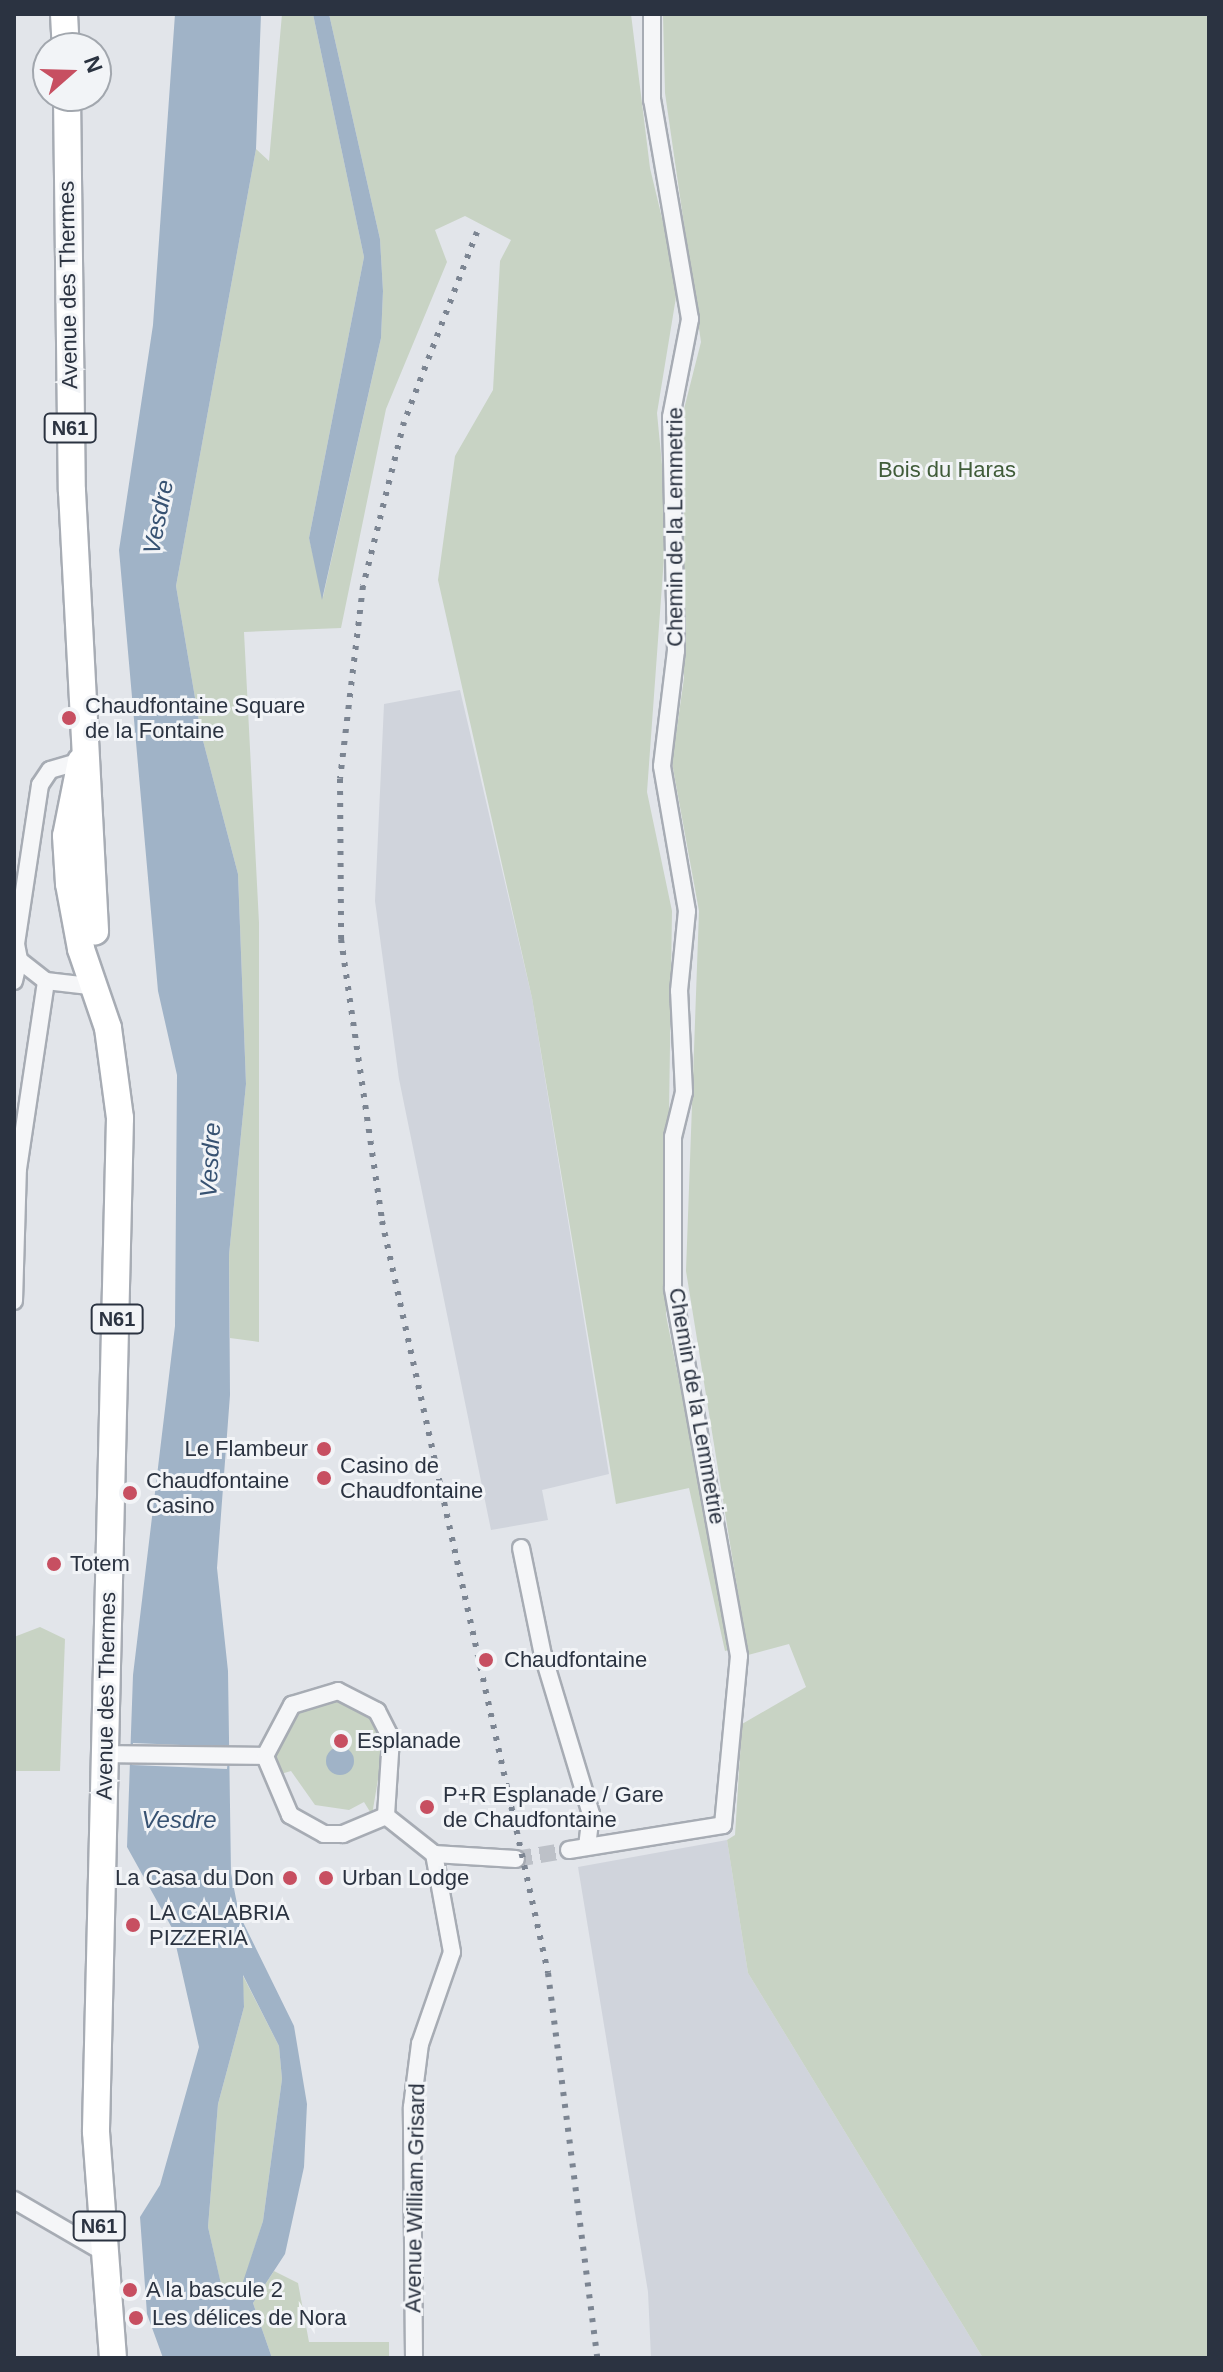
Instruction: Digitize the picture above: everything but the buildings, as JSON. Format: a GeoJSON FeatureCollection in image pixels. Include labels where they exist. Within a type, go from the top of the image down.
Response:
{"type":"FeatureCollection","features":[{"type":"Feature","properties":{"kind":"main road","name":"Avenue des Thermes"},"geometry":{"type":"LineString","coordinates":[[67,112],[81,761],[66,836],[81,949],[98,987],[120,1118],[104,1754],[100,2250],[113,2358]]}},
{"type":"Feature","properties":{"kind":"street","name":"Chemin de la Lemmetrie"},"geometry":{"type":"LineString","coordinates":[[587,1846],[723,1825],[739,1656],[673,1288],[673,1137],[684,1092],[679,991],[687,911],[662,766],[676,651],[671,417],[690,319],[652,100],[652,14]]}},
{"type":"Feature","properties":{"kind":"street"},"geometry":{"type":"LineString","coordinates":[[14,981],[40,785],[50,770],[81,761]]}},
{"type":"Feature","properties":{"kind":"street"},"geometry":{"type":"LineString","coordinates":[[19,960],[46,981],[98,987]]}},
{"type":"Feature","properties":{"kind":"street"},"geometry":{"type":"LineString","coordinates":[[14,1301],[16,1164],[46,981]]}},
{"type":"Feature","properties":{"kind":"street"},"geometry":{"type":"LineString","coordinates":[[521,1548],[543,1655],[591,1814],[587,1846],[569,1850]]}},
{"type":"Feature","properties":{"kind":"street"},"geometry":{"type":"LineString","coordinates":[[313,1693],[353,1694],[377,1711],[391,1738],[386,1816],[343,1834],[307,1828],[278,1801],[265,1756],[292,1705],[313,1693]]}},
{"type":"Feature","properties":{"kind":"street"},"geometry":{"type":"LineString","coordinates":[[104,1754],[265,1756]]}},
{"type":"Feature","properties":{"kind":"street"},"geometry":{"type":"LineString","coordinates":[[386,1816],[434,1854],[516,1859]]}},
{"type":"Feature","properties":{"kind":"street","name":"Avenue William Grisard"},"geometry":{"type":"LineString","coordinates":[[414,2358],[412,2107],[420,2044],[452,1952],[434,1854]]}},
{"type":"Feature","properties":{"kind":"street"},"geometry":{"type":"LineString","coordinates":[[14,2200],[100,2250]]}},
{"type":"Feature","properties":{"kind":"shaded area"},"geometry":{"type":"Polygon","coordinates":[[[460,690],[532,998],[609,1474],[542,1490],[548,1520],[491,1530],[399,1079],[375,901],[384,704],[460,690]]]}},
{"type":"Feature","properties":{"kind":"shaded area"},"geometry":{"type":"Polygon","coordinates":[[[727,1840],[748,1973],[983,2358],[651,2358],[648,2292],[578,1867],[727,1840]]]}},
{"type":"Feature","properties":{"kind":"green space"},"geometry":{"type":"Polygon","coordinates":[[[282,14],[313,14],[364,257],[309,538],[323,597],[381,338],[383,291],[380,239],[329,14],[631,14],[650,168],[678,285],[657,413],[667,516],[647,792],[672,911],[666,1315],[732,1649],[725,1651],[689,1488],[616,1504],[532,998],[438,580],[455,456],[493,390],[500,261],[511,240],[465,216],[435,230],[447,262],[386,409],[341,628],[244,632],[259,923],[259,1342],[230,1338],[229,1255],[246,1084],[238,874],[201,733],[176,586],[256,149],[269,161],[282,14]]]}},
{"type":"Feature","properties":{"kind":"green space","name":"Bois du Haras"},"geometry":{"type":"Polygon","coordinates":[[[1209,14],[1209,2358],[983,2358],[748,1973],[727,1840],[735,1835],[742,1724],[806,1687],[789,1644],[748,1655],[686,1271],[699,911],[672,763],[684,678],[684,409],[701,342],[665,93],[663,15],[1209,14]]]}},
{"type":"Feature","properties":{"kind":"green space"},"geometry":{"type":"Polygon","coordinates":[[[40,1627],[65,1639],[60,1771],[14,1771],[14,1637],[40,1627]]]}},
{"type":"Feature","properties":{"kind":"green space"},"geometry":{"type":"Polygon","coordinates":[[[336,1697],[376,1719],[385,1738],[372,1815],[364,1802],[349,1810],[315,1805],[291,1771],[274,1776],[273,1752],[295,1709],[336,1697]]]}},
{"type":"Feature","properties":{"kind":"green space"},"geometry":{"type":"Polygon","coordinates":[[[242,1974],[279,2046],[282,2079],[263,2221],[238,2300],[224,2298],[208,2227],[218,2104],[244,2007],[242,1974]]]}},
{"type":"Feature","properties":{"kind":"green space"},"geometry":{"type":"Polygon","coordinates":[[[274,2271],[298,2283],[309,2342],[389,2342],[389,2358],[272,2358],[253,2303],[274,2271]]]}},
{"type":"Feature","properties":{"kind":"water","name":"Vesdre"},"geometry":{"type":"Polygon","coordinates":[[[175,14],[261,14],[256,149],[176,586],[201,733],[238,874],[246,1084],[229,1255],[230,1395],[217,1568],[228,1671],[231,1873],[239,1914],[294,2026],[307,2104],[304,2167],[285,2254],[253,2303],[272,2358],[163,2358],[147,2314],[140,2217],[160,2185],[199,2047],[172,1928],[127,1847],[133,1675],[175,1326],[177,1075],[158,991],[119,550],[153,325],[175,14]],[[243,1975],[244,2007],[218,2104],[208,2227],[224,2297],[237,2300],[263,2221],[282,2079],[279,2046],[243,1975]]]}},
{"type":"Feature","properties":{"kind":"water"},"geometry":{"type":"Polygon","coordinates":[[[313,14],[329,14],[380,239],[383,291],[381,338],[322,600],[309,538],[364,257],[313,14]]]}},
{"type":"Feature","properties":{"kind":"water"},"geometry":{"type":"Polygon","coordinates":[[[340,1747],[350,1751],[354,1761],[350,1771],[340,1775],[330,1771],[326,1761],[330,1751],[340,1747]]]}},
{"type":"Feature","properties":{"kind":"pier"},"geometry":{"type":"Polygon","coordinates":[[[133,1743],[229,1747],[227,1769],[132,1765],[133,1743]]]}},
{"type":"Feature","properties":{"kind":"tunnel"},"geometry":{"type":"LineString","coordinates":[[516,1859],[569,1850]]}},
{"type":"Feature","properties":{"kind":"railway"},"geometry":{"type":"LineString","coordinates":[[477,232],[404,422],[363,586],[340,779],[341,939],[382,1221],[548,1973],[597,2358]]}},
{"type":"Feature","properties":{"kind":"place","name":"Chaudfontaine Square de la Fontaine"},"geometry":{"type":"Point","coordinates":[69,718]}},
{"type":"Feature","properties":{"kind":"place","name":"Le Flambeur"},"geometry":{"type":"Point","coordinates":[324,1449]}},
{"type":"Feature","properties":{"kind":"place","name":"Casino de Chaudfontaine"},"geometry":{"type":"Point","coordinates":[324,1478]}},
{"type":"Feature","properties":{"kind":"place","name":"Chaudfontaine Casino"},"geometry":{"type":"Point","coordinates":[130,1493]}},
{"type":"Feature","properties":{"kind":"place","name":"Totem"},"geometry":{"type":"Point","coordinates":[54,1564]}},
{"type":"Feature","properties":{"kind":"place","name":"Chaudfontaine"},"geometry":{"type":"Point","coordinates":[486,1660]}},
{"type":"Feature","properties":{"kind":"place","name":"Esplanade"},"geometry":{"type":"Point","coordinates":[341,1741]}},
{"type":"Feature","properties":{"kind":"place","name":"P+R Esplanade / Gare de Chaudfontaine"},"geometry":{"type":"Point","coordinates":[427,1807]}},
{"type":"Feature","properties":{"kind":"place","name":"La Casa du Don"},"geometry":{"type":"Point","coordinates":[290,1878]}},
{"type":"Feature","properties":{"kind":"place","name":"Urban Lodge"},"geometry":{"type":"Point","coordinates":[326,1878]}},
{"type":"Feature","properties":{"kind":"place","name":"LA CALABRIA PIZZERIA"},"geometry":{"type":"Point","coordinates":[133,1925]}},
{"type":"Feature","properties":{"kind":"place","name":"A la bascule 2"},"geometry":{"type":"Point","coordinates":[130,2290]}},
{"type":"Feature","properties":{"kind":"place","name":"Les délices de Nora"},"geometry":{"type":"Point","coordinates":[136,2318]}}]}
